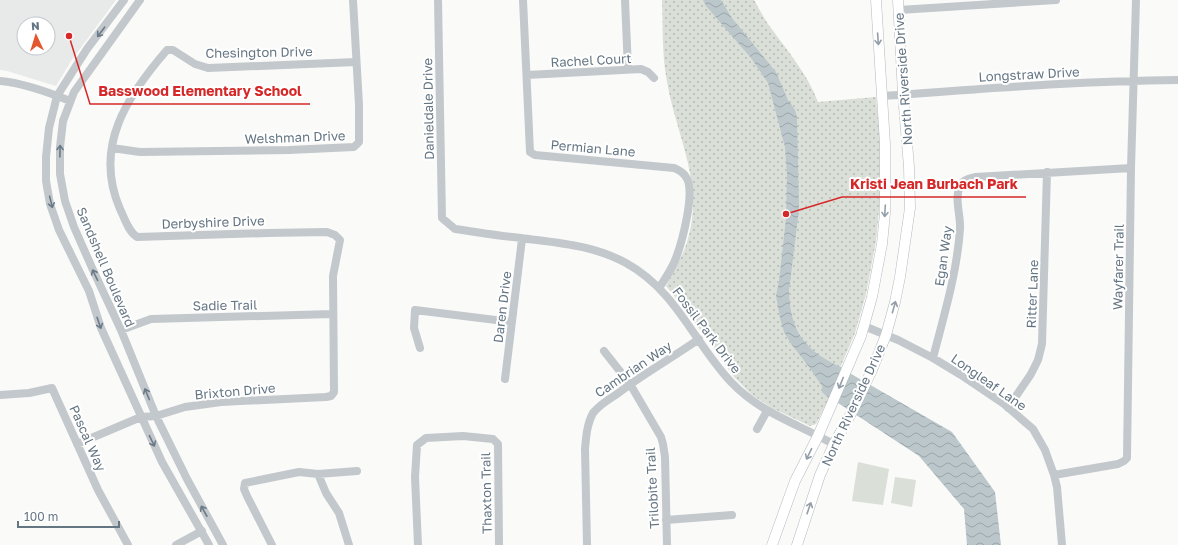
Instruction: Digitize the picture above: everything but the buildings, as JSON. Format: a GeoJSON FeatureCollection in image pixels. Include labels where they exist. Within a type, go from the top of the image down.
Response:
{"type":"FeatureCollection","features":[{"type":"Feature","properties":{"kind":"main road","name":"North Riverside Drive"},"geometry":{"type":"LineString","coordinates":[[772,545],[796,481],[818,436],[864,326],[872,297],[882,244],[885,213],[886,144],[876,0]]}},
{"type":"Feature","properties":{"kind":"main road","name":"North Riverside Drive"},"geometry":{"type":"LineString","coordinates":[[797,545],[820,474],[872,370],[886,334],[900,277],[910,208],[909,167],[898,5]]}},
{"type":"Feature","properties":{"kind":"street","name":"Sandshell Boulevard"},"geometry":{"type":"LineString","coordinates":[[124,0],[87,49],[57,96],[49,128],[46,157],[46,181],[50,204],[59,230],[89,291],[101,328],[171,480],[209,545]]}},
{"type":"Feature","properties":{"kind":"street","name":"Sandshell Boulevard"},"geometry":{"type":"LineString","coordinates":[[140,0],[74,92],[63,121],[60,147],[60,174],[65,201],[74,227],[121,330],[156,416],[187,479],[223,545]]}},
{"type":"Feature","properties":{"kind":"street","name":"Welshman Drive"},"geometry":{"type":"LineString","coordinates":[[112,148],[140,152],[288,150],[354,147],[359,142],[359,105],[353,0]]}},
{"type":"Feature","properties":{"kind":"street","name":"Danieldale Drive"},"geometry":{"type":"LineString","coordinates":[[438,0],[442,218]]}},
{"type":"Feature","properties":{"kind":"street","name":"Permian Lane"},"geometry":{"type":"LineString","coordinates":[[523,0],[529,150],[532,154],[667,167],[680,170],[687,178],[689,191],[688,207],[683,237],[675,260],[659,288]]}},
{"type":"Feature","properties":{"kind":"street"},"geometry":{"type":"LineString","coordinates":[[625,0],[628,69]]}},
{"type":"Feature","properties":{"kind":"street"},"geometry":{"type":"LineString","coordinates":[[898,5],[1056,0]]}},
{"type":"Feature","properties":{"kind":"street","name":"Wayfarer Trail"},"geometry":{"type":"LineString","coordinates":[[1054,475],[1118,464],[1127,458],[1131,168],[1136,0]]}},
{"type":"Feature","properties":{"kind":"street","name":"Chesington Drive"},"geometry":{"type":"LineString","coordinates":[[167,50],[173,50],[195,64],[208,68],[356,62]]}},
{"type":"Feature","properties":{"kind":"street","name":"Derbyshire Drive"},"geometry":{"type":"LineString","coordinates":[[167,50],[148,72],[129,100],[118,122],[112,148],[110,168],[112,184],[117,202],[131,233],[137,237],[327,232],[335,235],[340,240],[332,276],[334,392],[331,396]]}},
{"type":"Feature","properties":{"kind":"street","name":"Rachel Court"},"geometry":{"type":"LineString","coordinates":[[527,75],[628,69],[645,70],[654,78]]}},
{"type":"Feature","properties":{"kind":"street","name":"Longstraw Drive"},"geometry":{"type":"LineString","coordinates":[[882,96],[1016,86],[1134,80],[1178,80]]}},
{"type":"Feature","properties":{"kind":"street"},"geometry":{"type":"LineString","coordinates":[[0,81],[10,82],[70,101]]}},
{"type":"Feature","properties":{"kind":"street","name":"Egan Way"},"geometry":{"type":"LineString","coordinates":[[933,358],[955,270],[960,228],[958,193],[960,186],[965,180],[975,177],[1131,168]]}},
{"type":"Feature","properties":{"kind":"street","name":"Ritter Lane"},"geometry":{"type":"LineString","coordinates":[[1008,408],[1031,374],[1038,360],[1042,344],[1047,172]]}},
{"type":"Feature","properties":{"kind":"street","name":"Fossil Park Drive"},"geometry":{"type":"LineString","coordinates":[[442,218],[455,229],[522,239],[564,243],[605,253],[633,267],[650,279],[671,301],[730,381],[747,398],[767,411],[834,444]]}},
{"type":"Feature","properties":{"kind":"street","name":"Daren Drive"},"geometry":{"type":"LineString","coordinates":[[505,379],[522,239]]}},
{"type":"Feature","properties":{"kind":"street"},"geometry":{"type":"LineString","coordinates":[[420,348],[414,328],[415,310],[512,322]]}},
{"type":"Feature","properties":{"kind":"street","name":"Sadie Trail"},"geometry":{"type":"LineString","coordinates":[[121,330],[151,319],[332,314]]}},
{"type":"Feature","properties":{"kind":"street","name":"Longleaf Lane"},"geometry":{"type":"LineString","coordinates":[[864,326],[886,334],[933,358],[961,375],[1008,408],[1033,429],[1045,450],[1054,475],[1057,487],[1062,545]]}},
{"type":"Feature","properties":{"kind":"street","name":"Cambrian Way"},"geometry":{"type":"LineString","coordinates":[[587,545],[585,449],[586,434],[592,414],[630,384],[670,360],[699,339]]}},
{"type":"Feature","properties":{"kind":"street","name":"Trilobite Trail"},"geometry":{"type":"LineString","coordinates":[[604,351],[630,384],[661,437],[665,457],[667,545]]}},
{"type":"Feature","properties":{"kind":"street","name":"Pascal Way"},"geometry":{"type":"LineString","coordinates":[[0,395],[29,393],[52,388],[98,490],[128,545]]}},
{"type":"Feature","properties":{"kind":"street","name":"Brixton Drive"},"geometry":{"type":"LineString","coordinates":[[77,444],[141,417],[156,416],[186,407],[222,402],[326,398],[331,396]]}},
{"type":"Feature","properties":{"kind":"street"},"geometry":{"type":"LineString","coordinates":[[756,429],[767,411]]}},
{"type":"Feature","properties":{"kind":"street","name":"Thaxton Trail"},"geometry":{"type":"LineString","coordinates":[[418,545],[415,477],[417,445],[426,438],[463,436],[493,439],[498,444],[499,545]]}},
{"type":"Feature","properties":{"kind":"street"},"geometry":{"type":"LineString","coordinates":[[272,545],[247,496],[244,489],[244,483],[299,472],[318,474],[357,471]]}},
{"type":"Feature","properties":{"kind":"street"},"geometry":{"type":"LineString","coordinates":[[318,474],[326,493],[339,513],[349,545]]}},
{"type":"Feature","properties":{"kind":"street"},"geometry":{"type":"LineString","coordinates":[[666,520],[732,515]]}},
{"type":"Feature","properties":{"kind":"street"},"geometry":{"type":"LineString","coordinates":[[176,545],[202,531]]}},
{"type":"Feature","properties":{"kind":"shaded area"},"geometry":{"type":"Polygon","coordinates":[[[0,0],[116,0],[71,61],[56,86],[0,70],[0,0]]]}},
{"type":"Feature","properties":{"kind":"shaded area"},"geometry":{"type":"Polygon","coordinates":[[[662,0],[754,0],[768,24],[802,71],[818,102],[876,97],[880,141],[881,178],[876,241],[866,294],[855,333],[828,400],[816,424],[810,426],[772,408],[752,395],[734,377],[688,313],[666,286],[685,248],[691,225],[693,203],[688,161],[670,98],[666,76],[663,48],[662,0]]]}},
{"type":"Feature","properties":{"kind":"shaded area"},"geometry":{"type":"Polygon","coordinates":[[[858,462],[889,469],[883,505],[852,501],[858,462]]]}},
{"type":"Feature","properties":{"kind":"shaded area"},"geometry":{"type":"Polygon","coordinates":[[[895,477],[916,480],[912,507],[891,503],[895,477]]]}},
{"type":"Feature","properties":{"kind":"water"},"geometry":{"type":"Polygon","coordinates":[[[703,0],[721,0],[732,18],[776,72],[788,100],[795,110],[797,117],[799,209],[789,291],[791,313],[798,332],[809,347],[817,354],[834,364],[847,369],[846,371],[952,432],[995,492],[1001,545],[967,545],[964,509],[919,456],[835,401],[834,403],[822,392],[822,386],[784,332],[776,296],[786,218],[787,174],[785,147],[768,83],[751,58],[706,6],[703,0]]]}},
{"type":"Feature","properties":{"kind":"place","name":"Basswood Elementary School"},"geometry":{"type":"Point","coordinates":[69,36]}},
{"type":"Feature","properties":{"kind":"place","name":"Kristi Jean Burbach Park"},"geometry":{"type":"Point","coordinates":[786,214]}}]}
